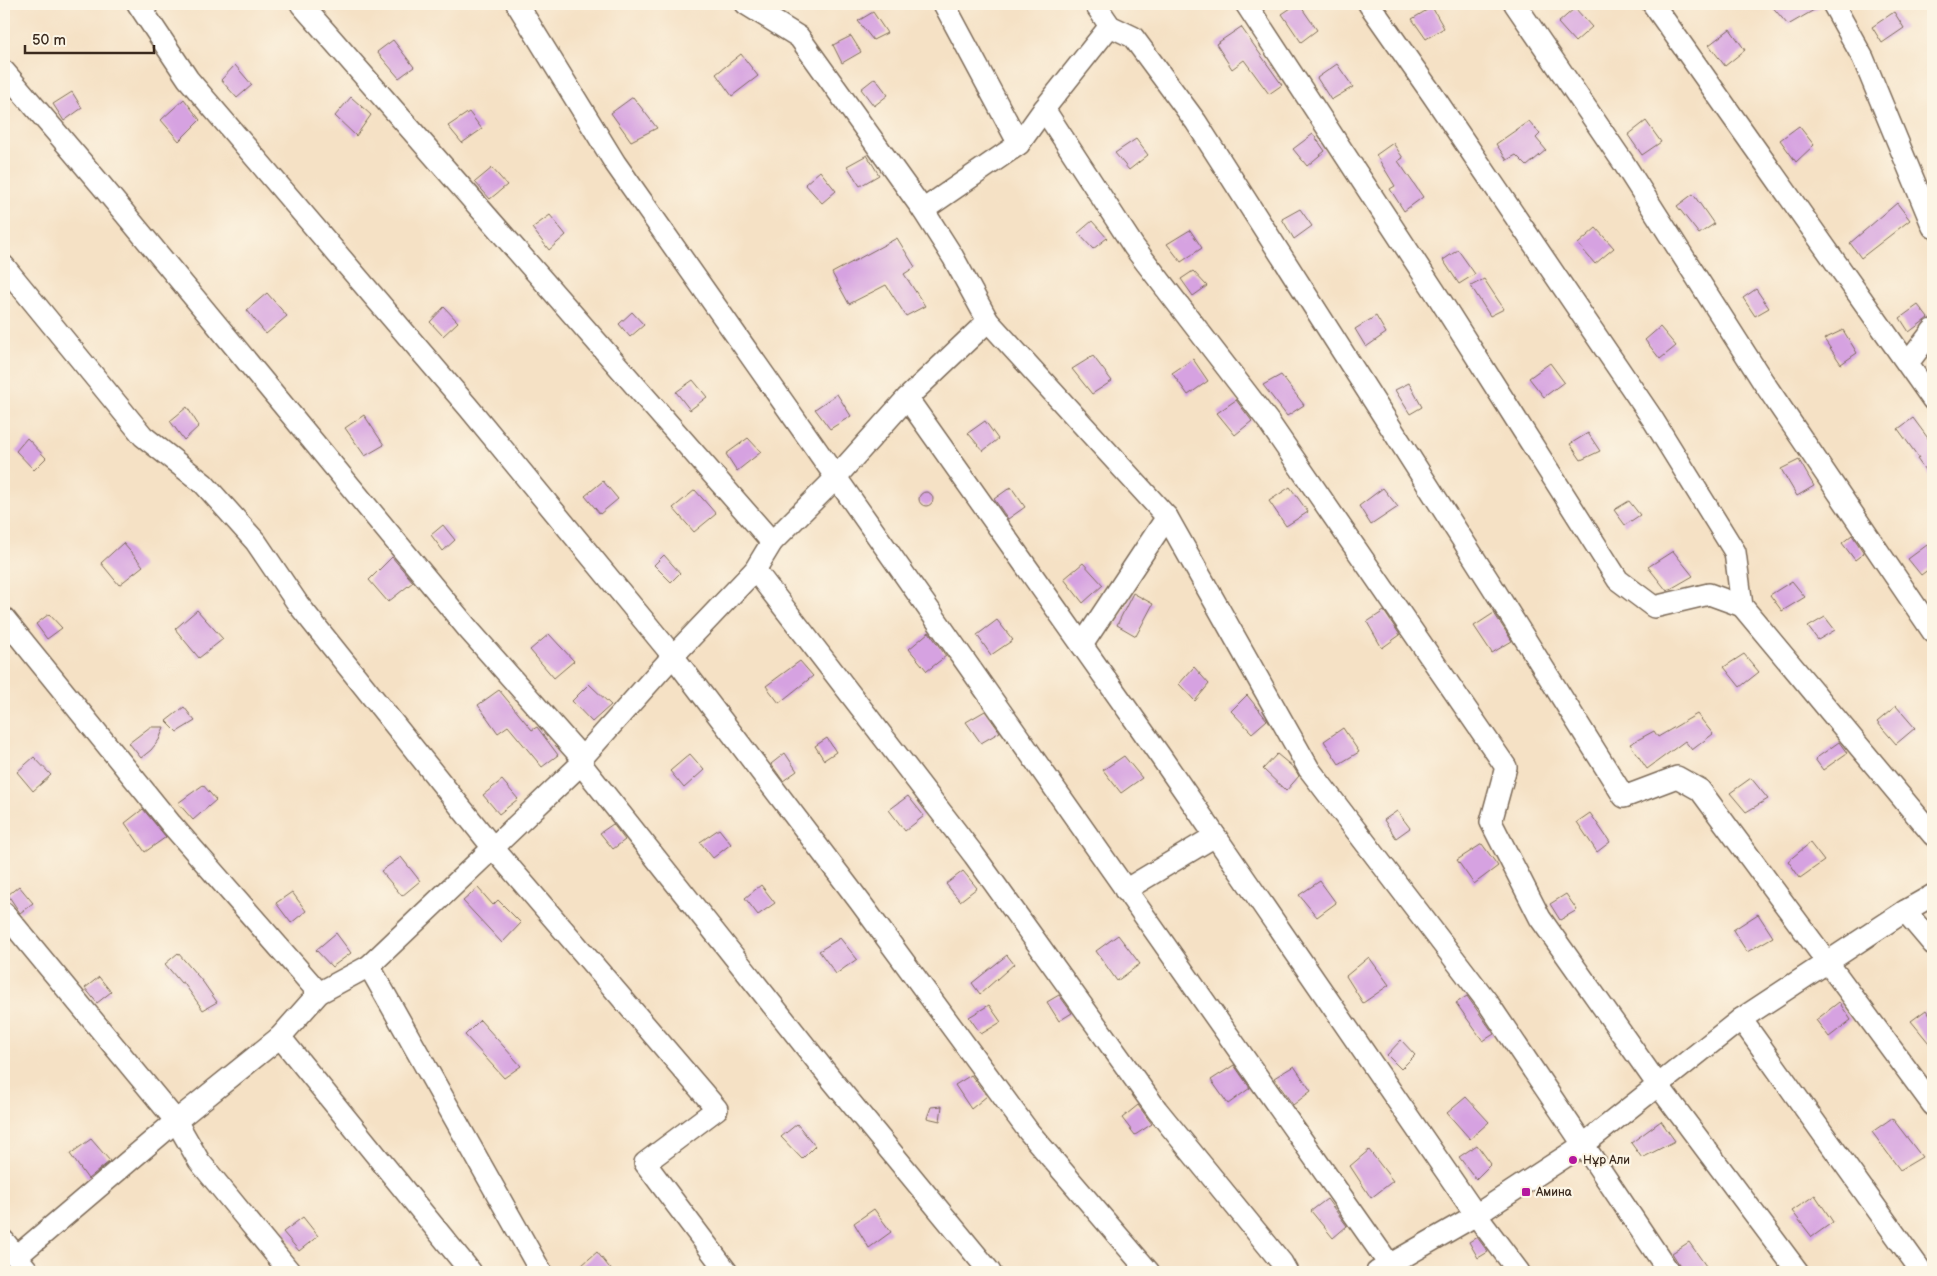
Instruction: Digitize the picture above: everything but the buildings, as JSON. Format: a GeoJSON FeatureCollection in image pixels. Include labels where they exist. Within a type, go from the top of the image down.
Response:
{"type":"FeatureCollection","features":[{"type":"Feature","properties":{"kind":"street"},"geometry":{"type":"LineString","coordinates":[[138,4],[188,79],[469,408],[673,656],[860,902],[1029,1132],[1149,1272]]}},
{"type":"Feature","properties":{"kind":"street"},"geometry":{"type":"LineString","coordinates":[[302,4],[772,542]]}},
{"type":"Feature","properties":{"kind":"street"},"geometry":{"type":"LineString","coordinates":[[517,4],[615,163],[1125,890],[1383,1268],[1476,1215],[1583,1145],[1741,1019],[1828,960],[1905,911],[1933,896]]}},
{"type":"Feature","properties":{"kind":"street"},"geometry":{"type":"LineString","coordinates":[[746,4],[799,37],[923,210],[953,258],[988,321],[1167,517],[1309,768],[1488,1003],[1669,1272]]}},
{"type":"Feature","properties":{"kind":"street"},"geometry":{"type":"LineString","coordinates":[[944,4],[1019,144]]}},
{"type":"Feature","properties":{"kind":"street"},"geometry":{"type":"LineString","coordinates":[[1095,4],[1110,26],[1133,37],[1196,122],[1624,797],[1677,777],[1700,790],[1828,960],[1933,1105]]}},
{"type":"Feature","properties":{"kind":"street"},"geometry":{"type":"LineString","coordinates":[[1246,4],[1439,298],[1618,580],[1654,607],[1709,594],[1742,606],[1933,835]]}},
{"type":"Feature","properties":{"kind":"street"},"geometry":{"type":"LineString","coordinates":[[1369,4],[1657,426],[1734,552],[1742,606]]}},
{"type":"Feature","properties":{"kind":"street"},"geometry":{"type":"LineString","coordinates":[[1515,4],[1623,162],[1762,380],[1933,632]]}},
{"type":"Feature","properties":{"kind":"street"},"geometry":{"type":"LineString","coordinates":[[1653,4],[1933,400]]}},
{"type":"Feature","properties":{"kind":"street"},"geometry":{"type":"LineString","coordinates":[[1833,4],[1863,58],[1933,227]]}},
{"type":"Feature","properties":{"kind":"street"},"geometry":{"type":"LineString","coordinates":[[923,210],[1019,144],[1044,109],[1110,26]]}},
{"type":"Feature","properties":{"kind":"street"},"geometry":{"type":"LineString","coordinates":[[4,71],[121,209],[470,630],[582,761],[819,1064],[990,1272]]}},
{"type":"Feature","properties":{"kind":"street"},"geometry":{"type":"LineString","coordinates":[[1044,109],[1134,247],[1268,421],[1506,767],[1490,822],[1540,918],[1658,1085],[1798,1272]]}},
{"type":"Feature","properties":{"kind":"street"},"geometry":{"type":"LineString","coordinates":[[4,266],[143,436],[204,484],[256,542],[298,604],[494,848],[716,1109],[645,1163],[727,1272]]}},
{"type":"Feature","properties":{"kind":"street"},"geometry":{"type":"LineString","coordinates":[[16,1257],[176,1121],[280,1037],[319,993],[369,966],[494,848],[582,761],[673,656],[755,570],[772,542],[835,477],[907,398],[988,321]]}},
{"type":"Feature","properties":{"kind":"street"},"geometry":{"type":"LineString","coordinates":[[1908,363],[1933,330]]}},
{"type":"Feature","properties":{"kind":"street"},"geometry":{"type":"LineString","coordinates":[[907,398],[1215,836],[1476,1215],[1519,1272]]}},
{"type":"Feature","properties":{"kind":"street"},"geometry":{"type":"LineString","coordinates":[[1082,646],[1167,517]]}},
{"type":"Feature","properties":{"kind":"street"},"geometry":{"type":"LineString","coordinates":[[755,570],[974,855],[1157,1110],[1282,1263],[1287,1272]]}},
{"type":"Feature","properties":{"kind":"street"},"geometry":{"type":"LineString","coordinates":[[4,618],[171,824],[319,993]]}},
{"type":"Feature","properties":{"kind":"street"},"geometry":{"type":"LineString","coordinates":[[1125,890],[1215,836]]}},
{"type":"Feature","properties":{"kind":"street"},"geometry":{"type":"LineString","coordinates":[[1905,911],[1933,944]]}},
{"type":"Feature","properties":{"kind":"street"},"geometry":{"type":"LineString","coordinates":[[4,913],[176,1121],[199,1161],[290,1272]]}},
{"type":"Feature","properties":{"kind":"street"},"geometry":{"type":"LineString","coordinates":[[369,966],[541,1272]]}},
{"type":"Feature","properties":{"kind":"street"},"geometry":{"type":"LineString","coordinates":[[1741,1019],[1922,1272]]}},
{"type":"Feature","properties":{"kind":"street"},"geometry":{"type":"LineString","coordinates":[[280,1037],[471,1272]]}},
{"type":"Feature","properties":{"kind":"place","name":"Нұр Али"},"geometry":{"type":"Point","coordinates":[1573,1160]}},
{"type":"Feature","properties":{"kind":"place","name":"Амина"},"geometry":{"type":"Point","coordinates":[1526,1192]}}]}
